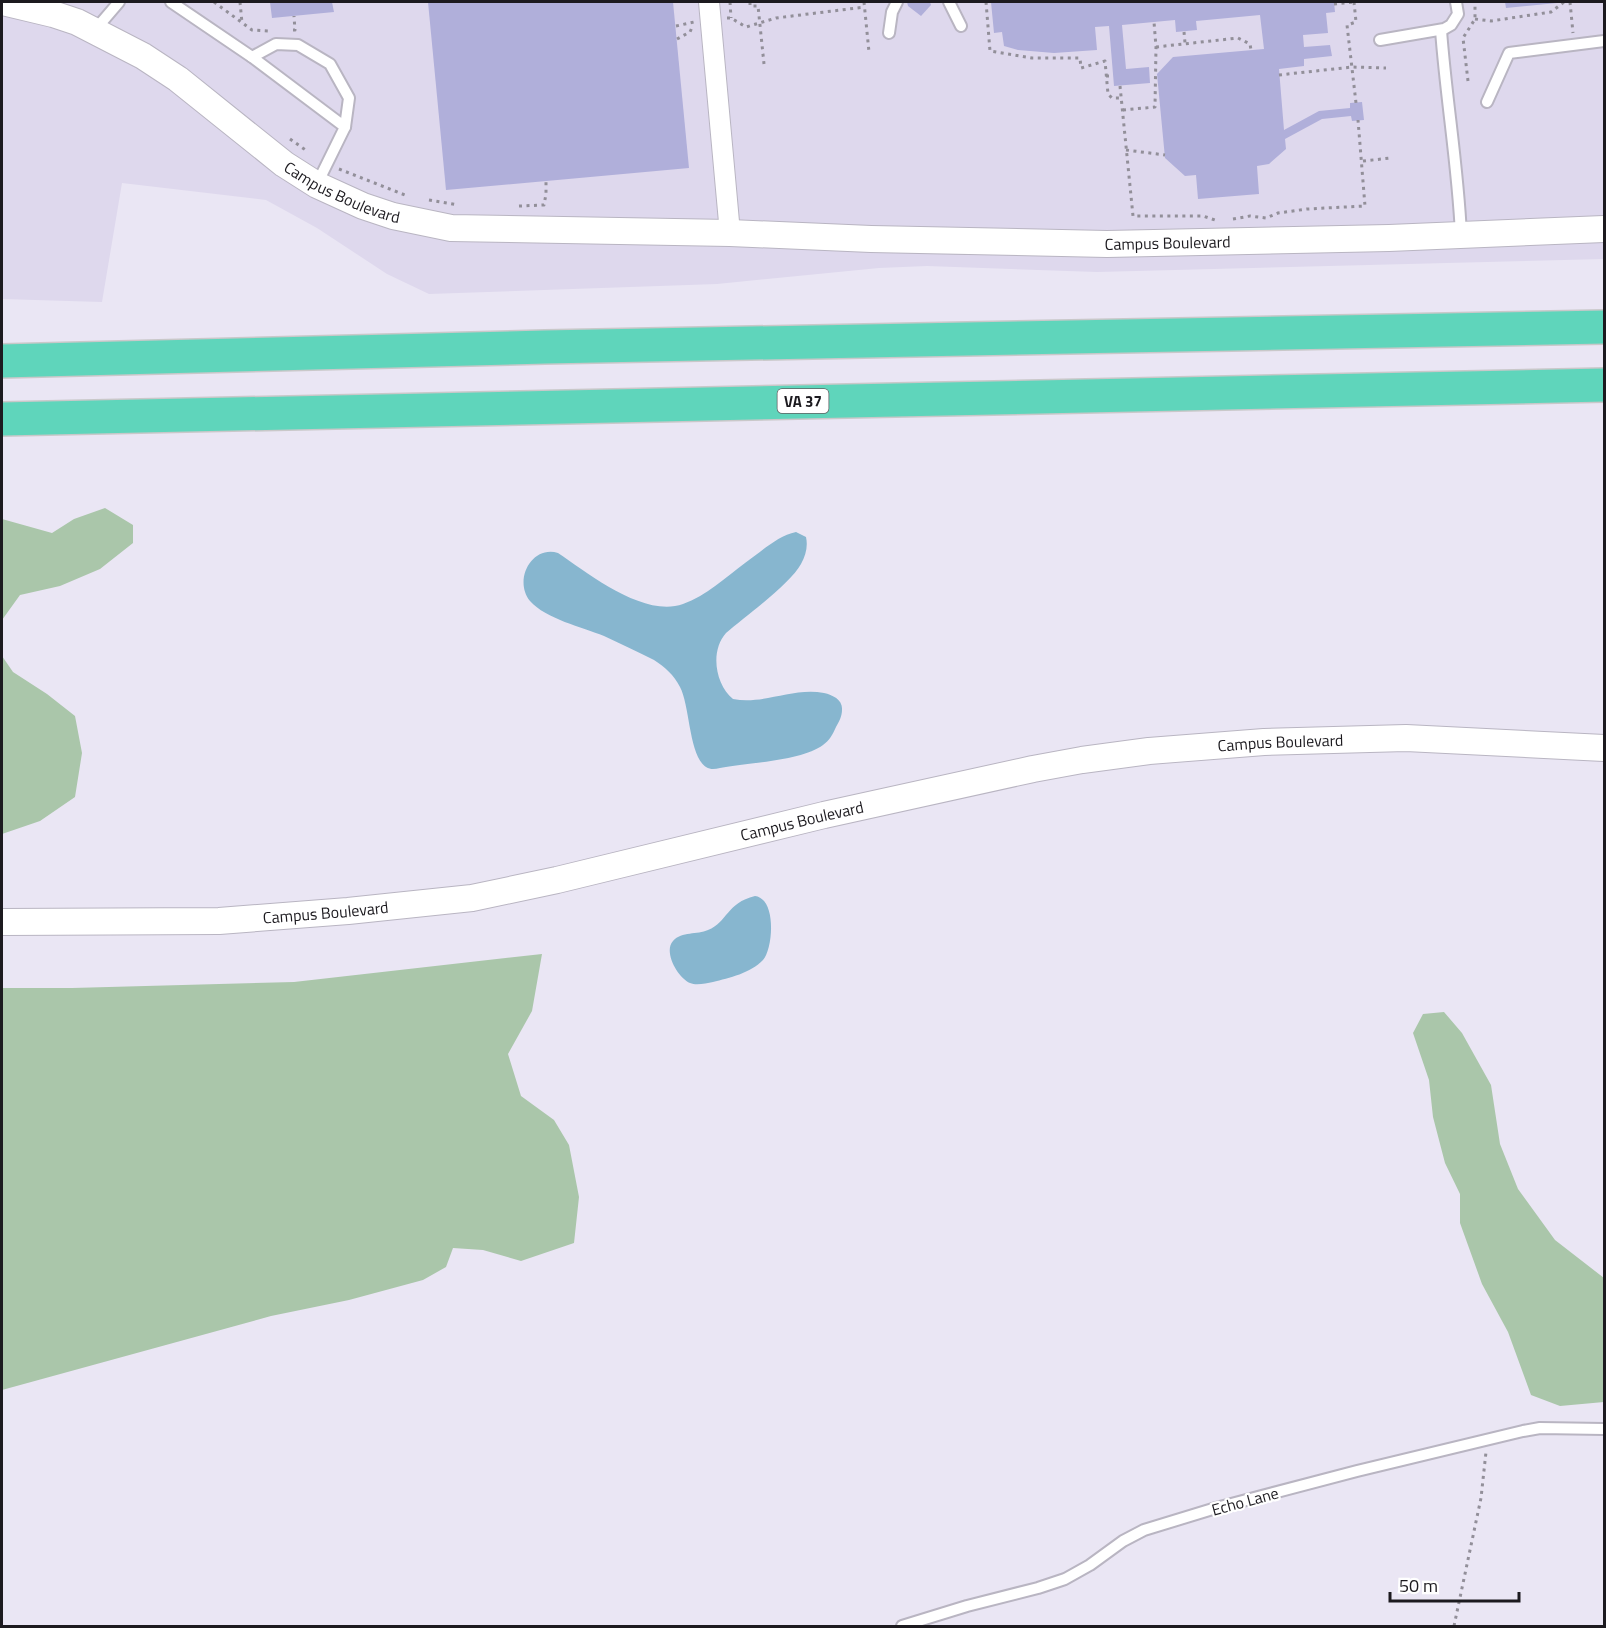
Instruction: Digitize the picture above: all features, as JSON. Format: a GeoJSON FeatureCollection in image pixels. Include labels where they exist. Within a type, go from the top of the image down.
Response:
{"type":"FeatureCollection","features":[{"type":"Feature","properties":{"kind":"highway"},"geometry":{"type":"LineString","coordinates":[[2,361],[545,347],[1605,325]]}},
{"type":"Feature","properties":{"kind":"highway","name":"VA 37"},"geometry":{"type":"LineString","coordinates":[[2,419],[1605,385]]}},
{"type":"Feature","properties":{"kind":"street","name":"Campus Boulevard"},"geometry":{"type":"LineString","coordinates":[[3,2],[53,14],[95,30],[143,56],[178,79],[284,164],[322,174],[363,206],[393,216],[451,228],[730,233],[872,239],[1107,244],[1461,236],[1605,229]]}},
{"type":"Feature","properties":{"kind":"street"},"geometry":{"type":"LineString","coordinates":[[709,2],[730,233]]}},
{"type":"Feature","properties":{"kind":"street","name":"Campus Boulevard"},"geometry":{"type":"LineString","coordinates":[[2,922],[237,920],[472,898],[557,880],[824,815],[1033,769],[1149,751],[1263,742],[1406,738],[1605,748]]}},
{"type":"Feature","properties":{"kind":"lane"},"geometry":{"type":"LineString","coordinates":[[95,30],[119,2]]}},
{"type":"Feature","properties":{"kind":"lane"},"geometry":{"type":"LineString","coordinates":[[171,2],[252,57],[345,127]]}},
{"type":"Feature","properties":{"kind":"lane"},"geometry":{"type":"LineString","coordinates":[[889,33],[892,12],[897,2]]}},
{"type":"Feature","properties":{"kind":"lane"},"geometry":{"type":"LineString","coordinates":[[949,2],[962,26]]}},
{"type":"Feature","properties":{"kind":"lane"},"geometry":{"type":"LineString","coordinates":[[1380,40],[1441,30],[1451,25],[1458,14],[1456,2]]}},
{"type":"Feature","properties":{"kind":"lane"},"geometry":{"type":"LineString","coordinates":[[1441,30],[1459,188],[1461,236]]}},
{"type":"Feature","properties":{"kind":"lane"},"geometry":{"type":"LineString","coordinates":[[1487,102],[1509,53],[1605,41]]}},
{"type":"Feature","properties":{"kind":"lane"},"geometry":{"type":"LineString","coordinates":[[252,57],[276,44],[298,45],[330,64],[349,98],[345,127],[322,174]]}},
{"type":"Feature","properties":{"kind":"lane","name":"Echo Lane"},"geometry":{"type":"LineString","coordinates":[[903,1626],[1065,1579],[1144,1530],[1248,1499],[1487,1439],[1540,1428],[1605,1429]]}},
{"type":"Feature","properties":{"kind":"path"},"geometry":{"type":"LineString","coordinates":[[214,2],[252,30],[274,31]]}},
{"type":"Feature","properties":{"kind":"path"},"geometry":{"type":"LineString","coordinates":[[240,2],[242,23]]}},
{"type":"Feature","properties":{"kind":"path"},"geometry":{"type":"LineString","coordinates":[[730,2],[731,18],[746,27],[776,18],[864,8]]}},
{"type":"Feature","properties":{"kind":"path"},"geometry":{"type":"LineString","coordinates":[[750,2],[750,6],[758,6],[764,64]]}},
{"type":"Feature","properties":{"kind":"path"},"geometry":{"type":"LineString","coordinates":[[864,2],[869,52]]}},
{"type":"Feature","properties":{"kind":"path"},"geometry":{"type":"LineString","coordinates":[[986,2],[990,51],[1032,58],[1080,58],[1081,68],[1105,61],[1108,94],[1112,99],[1122,98]]}},
{"type":"Feature","properties":{"kind":"path"},"geometry":{"type":"LineString","coordinates":[[1334,4],[1354,2],[1356,22],[1347,25],[1356,102]]}},
{"type":"Feature","properties":{"kind":"path"},"geometry":{"type":"LineString","coordinates":[[1468,81],[1463,38],[1475,20],[1475,2]]}},
{"type":"Feature","properties":{"kind":"path"},"geometry":{"type":"LineString","coordinates":[[1475,20],[1491,21],[1551,12],[1564,2]]}},
{"type":"Feature","properties":{"kind":"path"},"geometry":{"type":"LineString","coordinates":[[1570,2],[1574,46]]}},
{"type":"Feature","properties":{"kind":"path"},"geometry":{"type":"LineString","coordinates":[[287,30],[295,30],[294,16]]}},
{"type":"Feature","properties":{"kind":"path"},"geometry":{"type":"LineString","coordinates":[[676,26],[695,22],[690,32],[677,39]]}},
{"type":"Feature","properties":{"kind":"path"},"geometry":{"type":"LineString","coordinates":[[1123,110],[1155,107],[1154,22]]}},
{"type":"Feature","properties":{"kind":"path"},"geometry":{"type":"LineString","coordinates":[[1184,32],[1185,43]]}},
{"type":"Feature","properties":{"kind":"path"},"geometry":{"type":"LineString","coordinates":[[1156,47],[1238,38],[1250,44],[1251,50]]}},
{"type":"Feature","properties":{"kind":"path"},"geometry":{"type":"LineString","coordinates":[[1279,75],[1352,67],[1386,68]]}},
{"type":"Feature","properties":{"kind":"path"},"geometry":{"type":"LineString","coordinates":[[1106,76],[1113,76]]}},
{"type":"Feature","properties":{"kind":"path"},"geometry":{"type":"LineString","coordinates":[[1120,86],[1133,216],[1203,216],[1220,222]]}},
{"type":"Feature","properties":{"kind":"path"},"geometry":{"type":"LineString","coordinates":[[1229,221],[1239,216],[1266,218],[1278,213],[1307,209],[1365,206],[1358,120]]}},
{"type":"Feature","properties":{"kind":"path"},"geometry":{"type":"LineString","coordinates":[[283,134],[309,153],[322,174],[409,196]]}},
{"type":"Feature","properties":{"kind":"path"},"geometry":{"type":"LineString","coordinates":[[1126,150],[1165,154]]}},
{"type":"Feature","properties":{"kind":"path"},"geometry":{"type":"LineString","coordinates":[[1362,161],[1391,158]]}},
{"type":"Feature","properties":{"kind":"path"},"geometry":{"type":"LineString","coordinates":[[511,207],[544,204],[546,181]]}},
{"type":"Feature","properties":{"kind":"path"},"geometry":{"type":"LineString","coordinates":[[426,200],[463,207]]}},
{"type":"Feature","properties":{"kind":"path"},"geometry":{"type":"LineString","coordinates":[[1454,1626],[1481,1498],[1487,1439]]}},
{"type":"Feature","properties":{"kind":"shaded area"},"geometry":{"type":"Polygon","coordinates":[[[2,2],[1604,2],[1604,259],[1097,272],[927,266],[879,268],[717,284],[429,294],[387,274],[317,228],[266,200],[122,183],[102,302],[2,299],[2,2]]]}},
{"type":"Feature","properties":{"kind":"green space"},"geometry":{"type":"Polygon","coordinates":[[[105,508],[133,525],[133,543],[100,569],[60,586],[20,595],[2,620],[2,519],[52,533],[74,519],[105,508]]]}},
{"type":"Feature","properties":{"kind":"green space"},"geometry":{"type":"Polygon","coordinates":[[[2,656],[13,672],[75,716],[82,753],[75,797],[40,821],[2,834],[2,656]]]}},
{"type":"Feature","properties":{"kind":"green space"},"geometry":{"type":"Polygon","coordinates":[[[542,954],[532,1011],[508,1054],[521,1096],[554,1120],[569,1145],[579,1197],[574,1243],[521,1261],[483,1250],[453,1248],[446,1267],[423,1280],[349,1300],[271,1316],[2,1390],[2,988],[294,982],[542,954]]]}},
{"type":"Feature","properties":{"kind":"green space"},"geometry":{"type":"Polygon","coordinates":[[[1444,1012],[1462,1033],[1491,1085],[1500,1144],[1518,1189],[1555,1240],[1604,1278],[1604,1402],[1560,1406],[1531,1395],[1508,1332],[1482,1284],[1460,1223],[1460,1194],[1445,1163],[1433,1117],[1429,1080],[1413,1033],[1423,1014],[1444,1012]]]}},
{"type":"Feature","properties":{"kind":"water"},"geometry":{"type":"Polygon","coordinates":[[[796,532],[806,537],[807,540],[801,564],[787,581],[726,633],[721,640],[716,658],[722,685],[733,699],[756,700],[812,692],[827,694],[839,701],[842,712],[834,732],[823,745],[802,755],[715,769],[706,767],[696,753],[683,695],[678,683],[662,665],[604,636],[545,613],[530,601],[525,593],[525,574],[528,566],[540,554],[549,552],[558,553],[601,582],[634,600],[668,607],[683,604],[708,591],[763,549],[796,532]]]}},
{"type":"Feature","properties":{"kind":"water"},"geometry":{"type":"Polygon","coordinates":[[[755,896],[762,899],[770,915],[771,936],[763,960],[746,972],[733,977],[704,984],[690,983],[685,980],[671,958],[670,946],[673,941],[685,934],[715,927],[738,903],[755,896]]]}},
{"type":"Feature","properties":{"kind":"building"},"geometry":{"type":"Polygon","coordinates":[[[270,2],[332,2],[334,12],[272,18],[270,2]]]}},
{"type":"Feature","properties":{"kind":"building"},"geometry":{"type":"Polygon","coordinates":[[[428,2],[673,2],[689,168],[446,190],[428,2]]]}},
{"type":"Feature","properties":{"kind":"building"},"geometry":{"type":"Polygon","coordinates":[[[907,2],[930,2],[931,5],[921,16],[908,6],[907,2]]]}},
{"type":"Feature","properties":{"kind":"building"},"geometry":{"type":"Polygon","coordinates":[[[991,2],[1334,2],[1335,12],[1326,13],[1328,33],[1303,35],[1304,47],[1330,45],[1332,56],[1304,59],[1304,66],[1279,69],[1284,130],[1319,111],[1350,108],[1350,103],[1362,102],[1364,120],[1352,121],[1351,116],[1322,119],[1285,139],[1286,149],[1269,164],[1257,166],[1259,194],[1198,199],[1196,175],[1185,176],[1165,158],[1157,74],[1173,57],[1264,49],[1260,15],[1196,21],[1197,30],[1176,32],[1175,20],[1122,25],[1126,69],[1149,67],[1150,83],[1114,86],[1109,26],[1095,27],[1097,50],[1054,53],[1018,50],[1004,46],[1002,32],[994,33],[991,2]]]}},
{"type":"Feature","properties":{"kind":"building"},"geometry":{"type":"Polygon","coordinates":[[[1505,2],[1557,2],[1557,3],[1506,8],[1505,2]]]}}]}
